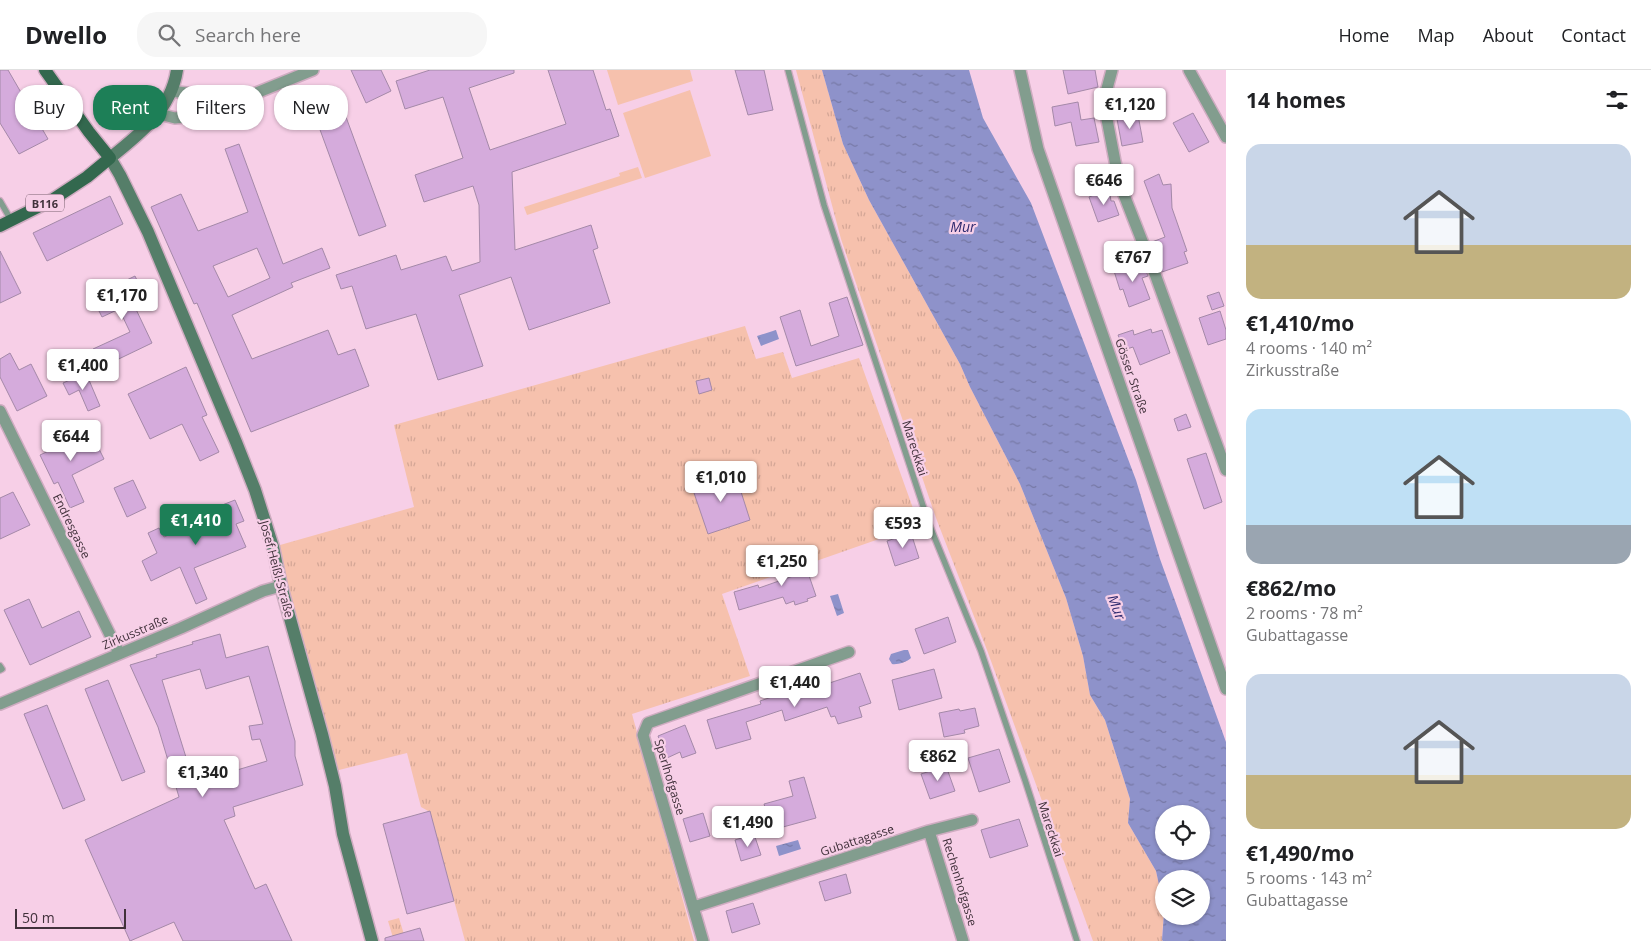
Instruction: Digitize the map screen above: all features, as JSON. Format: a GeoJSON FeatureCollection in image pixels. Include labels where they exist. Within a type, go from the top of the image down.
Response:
{"type":"FeatureCollection","features":[{"type":"Feature","properties":{"kind":"main road"},"geometry":{"type":"LineString","coordinates":[[167,99],[177,70]]}},
{"type":"Feature","properties":{"kind":"main road"},"geometry":{"type":"LineString","coordinates":[[50,72],[89,132],[110,158],[143,130]]}},
{"type":"Feature","properties":{"kind":"main road","name":"B116"},"geometry":{"type":"LineString","coordinates":[[6,223],[52,200],[87,177],[110,158]]}},
{"type":"Feature","properties":{"kind":"main road","name":"Josef Heißl-Straße"},"geometry":{"type":"LineString","coordinates":[[110,158],[148,232],[255,490],[273,547],[281,586],[322,734],[335,786],[343,834],[372,941]]}},
{"type":"Feature","properties":{"kind":"street"},"geometry":{"type":"LineString","coordinates":[[264,90],[313,70]]}},
{"type":"Feature","properties":{"kind":"street","name":"Gösser Straße"},"geometry":{"type":"LineString","coordinates":[[1020,70],[1038,149],[1226,689]]}},
{"type":"Feature","properties":{"kind":"street"},"geometry":{"type":"LineString","coordinates":[[1112,70],[1105,96],[1105,109],[1119,182],[1155,274],[1226,470]]}},
{"type":"Feature","properties":{"kind":"street"},"geometry":{"type":"LineString","coordinates":[[1189,70],[1226,137]]}},
{"type":"Feature","properties":{"kind":"street"},"geometry":{"type":"LineString","coordinates":[[171,91],[177,92]]}},
{"type":"Feature","properties":{"kind":"street","name":"Endresgasse"},"geometry":{"type":"LineString","coordinates":[[0,411],[119,653]]}},
{"type":"Feature","properties":{"kind":"street","name":"Zirkusstraße"},"geometry":{"type":"LineString","coordinates":[[0,704],[181,628],[263,591],[281,586]]}},
{"type":"Feature","properties":{"kind":"street","name":"Sperlhofgasse"},"geometry":{"type":"LineString","coordinates":[[703,941],[643,735],[648,723],[849,652]]}},
{"type":"Feature","properties":{"kind":"street","name":"Gubattagasse"},"geometry":{"type":"LineString","coordinates":[[694,907],[930,831],[972,820]]}},
{"type":"Feature","properties":{"kind":"street","name":"Rechenhofgasse"},"geometry":{"type":"LineString","coordinates":[[930,831],[964,941]]}},
{"type":"Feature","properties":{"kind":"lane","name":"Mareckkai"},"geometry":{"type":"LineString","coordinates":[[788,70],[824,205],[906,454],[930,524],[981,651],[1077,941]]}},
{"type":"Feature","properties":{"kind":"lane"},"geometry":{"type":"LineString","coordinates":[[0,201],[6,223]]}},
{"type":"Feature","properties":{"kind":"lane"},"geometry":{"type":"LineString","coordinates":[[0,666],[2,669],[0,670]]}},
{"type":"Feature","properties":{"kind":"green space"},"geometry":{"type":"Polygon","coordinates":[[[607,70],[690,70],[693,81],[618,105],[607,70]]]}},
{"type":"Feature","properties":{"kind":"green space"},"geometry":{"type":"Polygon","coordinates":[[[796,70],[822,70],[843,144],[869,200],[960,364],[1020,484],[1066,598],[1083,656],[1090,695],[1105,720],[1130,799],[1128,823],[1155,870],[1155,925],[1163,925],[1163,941],[1093,941],[987,650],[936,518],[841,239],[796,70]]]}},
{"type":"Feature","properties":{"kind":"green space"},"geometry":{"type":"Polygon","coordinates":[[[690,90],[711,156],[645,178],[623,113],[690,90]]]}},
{"type":"Feature","properties":{"kind":"green space"},"geometry":{"type":"Polygon","coordinates":[[[638,167],[642,178],[527,215],[524,207],[620,176],[619,173],[638,167]]]}},
{"type":"Feature","properties":{"kind":"green space"},"geometry":{"type":"Polygon","coordinates":[[[745,326],[756,359],[783,352],[792,378],[859,358],[919,525],[722,594],[750,676],[632,714],[694,941],[465,941],[430,812],[421,807],[407,753],[331,772],[273,547],[414,507],[394,425],[745,326]]]}},
{"type":"Feature","properties":{"kind":"green space"},"geometry":{"type":"Polygon","coordinates":[[[399,918],[406,941],[394,941],[388,921],[399,918]]]}},
{"type":"Feature","properties":{"kind":"water","name":"Mur"},"geometry":{"type":"Polygon","coordinates":[[[822,70],[969,70],[983,118],[1031,203],[1136,480],[1160,559],[1226,742],[1226,941],[1162,940],[1163,925],[1210,925],[1210,870],[1155,870],[1128,823],[1130,799],[1105,720],[1090,695],[1083,656],[1066,598],[1020,484],[960,364],[869,200],[843,144],[822,70]]]}},
{"type":"Feature","properties":{"kind":"water"},"geometry":{"type":"Polygon","coordinates":[[[776,330],[779,339],[761,346],[757,336],[776,330]]]}},
{"type":"Feature","properties":{"kind":"water"},"geometry":{"type":"Polygon","coordinates":[[[838,594],[844,613],[837,616],[830,596],[838,594]]]}},
{"type":"Feature","properties":{"kind":"water"},"geometry":{"type":"Polygon","coordinates":[[[908,650],[911,658],[902,663],[892,664],[889,659],[891,654],[908,650]]]}},
{"type":"Feature","properties":{"kind":"water"},"geometry":{"type":"Polygon","coordinates":[[[798,840],[801,849],[779,856],[776,846],[798,840]]]}},
{"type":"Feature","properties":{"kind":"building"},"geometry":{"type":"Polygon","coordinates":[[[0,70],[8,70],[17,85],[15,85],[15,130],[43,130],[48,139],[19,154],[0,123],[0,70]]]}},
{"type":"Feature","properties":{"kind":"building"},"geometry":{"type":"Polygon","coordinates":[[[351,70],[381,70],[391,91],[366,103],[351,70]]]}},
{"type":"Feature","properties":{"kind":"building"},"geometry":{"type":"Polygon","coordinates":[[[430,70],[514,70],[514,73],[469,88],[490,150],[566,124],[548,70],[593,70],[606,110],[610,109],[619,136],[512,172],[515,250],[591,225],[598,248],[593,250],[610,303],[529,330],[511,277],[459,295],[483,366],[438,380],[416,314],[366,329],[352,286],[341,289],[336,275],[396,255],[401,270],[446,256],[452,271],[480,262],[479,205],[473,186],[424,202],[415,175],[463,158],[443,97],[405,109],[396,81],[430,70]]]}},
{"type":"Feature","properties":{"kind":"building"},"geometry":{"type":"Polygon","coordinates":[[[735,70],[764,70],[773,110],[748,115],[735,70]]]}},
{"type":"Feature","properties":{"kind":"building"},"geometry":{"type":"Polygon","coordinates":[[[1063,70],[1095,70],[1098,87],[1068,94],[1063,70]]]}},
{"type":"Feature","properties":{"kind":"building"},"geometry":{"type":"Polygon","coordinates":[[[1078,102],[1081,120],[1094,118],[1099,142],[1076,146],[1071,122],[1055,126],[1052,107],[1078,102]]]}},
{"type":"Feature","properties":{"kind":"building"},"geometry":{"type":"Polygon","coordinates":[[[1193,113],[1209,142],[1189,152],[1173,123],[1193,113]]]}},
{"type":"Feature","properties":{"kind":"building"},"geometry":{"type":"Polygon","coordinates":[[[1138,115],[1143,142],[1122,146],[1117,119],[1138,115]]]}},
{"type":"Feature","properties":{"kind":"building"},"geometry":{"type":"Polygon","coordinates":[[[348,122],[386,226],[359,236],[320,130],[348,130],[348,122]]]}},
{"type":"Feature","properties":{"kind":"building"},"geometry":{"type":"Polygon","coordinates":[[[239,144],[283,264],[322,248],[330,268],[291,283],[293,287],[232,315],[252,359],[328,330],[338,355],[355,349],[369,386],[251,432],[197,303],[194,304],[151,207],[181,194],[198,231],[248,212],[225,149],[239,144]],[[257,248],[213,266],[228,297],[270,278],[257,248]]]}},
{"type":"Feature","properties":{"kind":"building"},"geometry":{"type":"Polygon","coordinates":[[[1159,174],[1163,185],[1171,184],[1172,208],[1187,251],[1184,252],[1188,263],[1162,272],[1152,242],[1165,237],[1144,181],[1159,174]]]}},
{"type":"Feature","properties":{"kind":"building"},"geometry":{"type":"Polygon","coordinates":[[[1109,189],[1111,201],[1114,201],[1119,215],[1098,222],[1089,197],[1109,189]]]}},
{"type":"Feature","properties":{"kind":"building"},"geometry":{"type":"Polygon","coordinates":[[[110,196],[123,224],[47,261],[33,233],[110,196]]]}},
{"type":"Feature","properties":{"kind":"building"},"geometry":{"type":"Polygon","coordinates":[[[0,251],[21,293],[0,303],[0,251]]]}},
{"type":"Feature","properties":{"kind":"building"},"geometry":{"type":"Polygon","coordinates":[[[1142,260],[1148,276],[1142,278],[1150,299],[1129,307],[1123,289],[1120,290],[1114,271],[1142,260]]]}},
{"type":"Feature","properties":{"kind":"building"},"geometry":{"type":"Polygon","coordinates":[[[135,276],[145,297],[133,303],[152,343],[102,367],[93,349],[130,332],[119,309],[102,317],[92,297],[135,276]]]}},
{"type":"Feature","properties":{"kind":"building"},"geometry":{"type":"Polygon","coordinates":[[[1219,292],[1224,306],[1212,310],[1207,296],[1219,292]]]}},
{"type":"Feature","properties":{"kind":"building"},"geometry":{"type":"Polygon","coordinates":[[[847,297],[863,345],[796,366],[780,317],[800,310],[811,346],[839,336],[829,303],[847,297]]]}},
{"type":"Feature","properties":{"kind":"building"},"geometry":{"type":"Polygon","coordinates":[[[1220,311],[1226,330],[1226,339],[1208,345],[1199,318],[1220,311]]]}},
{"type":"Feature","properties":{"kind":"building"},"geometry":{"type":"Polygon","coordinates":[[[1151,329],[1152,333],[1162,330],[1170,353],[1140,365],[1133,347],[1124,350],[1118,335],[1133,330],[1134,335],[1151,329]]]}},
{"type":"Feature","properties":{"kind":"building"},"geometry":{"type":"Polygon","coordinates":[[[10,353],[19,370],[31,364],[47,396],[17,411],[0,377],[0,359],[10,353]]]}},
{"type":"Feature","properties":{"kind":"building"},"geometry":{"type":"Polygon","coordinates":[[[186,367],[207,415],[202,417],[219,452],[200,461],[182,424],[150,439],[128,394],[186,367]]]}},
{"type":"Feature","properties":{"kind":"building"},"geometry":{"type":"Polygon","coordinates":[[[86,373],[100,406],[88,411],[79,390],[69,395],[63,383],[86,373]]]}},
{"type":"Feature","properties":{"kind":"building"},"geometry":{"type":"Polygon","coordinates":[[[709,378],[712,390],[699,394],[696,381],[709,378]]]}},
{"type":"Feature","properties":{"kind":"building"},"geometry":{"type":"Polygon","coordinates":[[[1186,414],[1191,427],[1178,431],[1174,419],[1186,414]]]}},
{"type":"Feature","properties":{"kind":"building"},"geometry":{"type":"Polygon","coordinates":[[[61,424],[70,441],[90,431],[104,459],[72,475],[84,502],[70,508],[58,482],[54,484],[40,455],[59,446],[51,429],[61,424]]]}},
{"type":"Feature","properties":{"kind":"building"},"geometry":{"type":"Polygon","coordinates":[[[1206,453],[1222,502],[1204,509],[1187,459],[1206,453]]]}},
{"type":"Feature","properties":{"kind":"building"},"geometry":{"type":"Polygon","coordinates":[[[735,473],[750,520],[708,534],[692,487],[735,473]]]}},
{"type":"Feature","properties":{"kind":"building"},"geometry":{"type":"Polygon","coordinates":[[[133,480],[146,508],[127,517],[114,488],[133,480]]]}},
{"type":"Feature","properties":{"kind":"building"},"geometry":{"type":"Polygon","coordinates":[[[13,492],[30,525],[0,539],[0,498],[13,492]]]}},
{"type":"Feature","properties":{"kind":"building"},"geometry":{"type":"Polygon","coordinates":[[[235,500],[244,521],[236,524],[246,547],[194,568],[207,599],[196,604],[180,567],[151,581],[142,561],[157,553],[148,533],[159,528],[164,537],[213,514],[212,509],[235,500]]]}},
{"type":"Feature","properties":{"kind":"building"},"geometry":{"type":"Polygon","coordinates":[[[911,533],[919,558],[895,566],[887,541],[911,533]]]}},
{"type":"Feature","properties":{"kind":"building"},"geometry":{"type":"Polygon","coordinates":[[[806,550],[810,562],[805,564],[816,596],[795,605],[794,601],[786,604],[783,597],[739,610],[734,592],[758,585],[759,588],[796,575],[789,555],[806,550]]]}},
{"type":"Feature","properties":{"kind":"building"},"geometry":{"type":"Polygon","coordinates":[[[29,599],[42,628],[79,611],[91,637],[30,665],[4,610],[29,599]]]}},
{"type":"Feature","properties":{"kind":"building"},"geometry":{"type":"Polygon","coordinates":[[[948,617],[956,642],[924,654],[915,629],[948,617]]]}},
{"type":"Feature","properties":{"kind":"building"},"geometry":{"type":"Polygon","coordinates":[[[220,634],[226,658],[268,646],[295,741],[295,756],[303,785],[233,807],[235,816],[224,820],[255,889],[266,884],[292,941],[183,941],[174,922],[130,941],[85,840],[179,797],[158,727],[130,665],[193,644],[192,642],[220,634]],[[200,669],[162,680],[194,783],[267,761],[260,739],[252,740],[249,726],[263,724],[249,676],[206,689],[200,669]]]}},
{"type":"Feature","properties":{"kind":"building"},"geometry":{"type":"Polygon","coordinates":[[[934,669],[942,698],[899,710],[892,680],[934,669]]]}},
{"type":"Feature","properties":{"kind":"building"},"geometry":{"type":"Polygon","coordinates":[[[860,673],[871,703],[859,707],[862,717],[838,724],[835,716],[831,717],[827,707],[785,721],[782,710],[746,722],[751,739],[716,749],[707,720],[761,704],[760,701],[804,686],[805,691],[860,673]]]}},
{"type":"Feature","properties":{"kind":"building"},"geometry":{"type":"Polygon","coordinates":[[[108,680],[145,772],[122,781],[85,689],[108,680]]]}},
{"type":"Feature","properties":{"kind":"building"},"geometry":{"type":"Polygon","coordinates":[[[47,705],[85,800],[63,809],[24,714],[47,705]]]}},
{"type":"Feature","properties":{"kind":"building"},"geometry":{"type":"Polygon","coordinates":[[[975,708],[979,726],[964,730],[965,733],[944,737],[939,713],[975,708]]]}},
{"type":"Feature","properties":{"kind":"building"},"geometry":{"type":"Polygon","coordinates":[[[685,725],[696,753],[682,758],[680,752],[667,758],[658,736],[685,725]]]}},
{"type":"Feature","properties":{"kind":"building"},"geometry":{"type":"Polygon","coordinates":[[[999,749],[1010,782],[979,792],[968,758],[999,749]]]}},
{"type":"Feature","properties":{"kind":"building"},"geometry":{"type":"Polygon","coordinates":[[[946,766],[955,791],[930,799],[921,774],[946,766]]]}},
{"type":"Feature","properties":{"kind":"building"},"geometry":{"type":"Polygon","coordinates":[[[804,777],[816,818],[772,830],[764,804],[793,796],[789,781],[804,777]]]}},
{"type":"Feature","properties":{"kind":"building"},"geometry":{"type":"Polygon","coordinates":[[[430,811],[454,901],[407,914],[383,824],[430,811]]]}},
{"type":"Feature","properties":{"kind":"building"},"geometry":{"type":"Polygon","coordinates":[[[703,813],[710,836],[690,842],[683,819],[703,813]]]}},
{"type":"Feature","properties":{"kind":"building"},"geometry":{"type":"Polygon","coordinates":[[[1019,819],[1028,846],[990,858],[981,830],[1019,819]]]}},
{"type":"Feature","properties":{"kind":"building"},"geometry":{"type":"Polygon","coordinates":[[[754,834],[761,855],[741,861],[735,840],[754,834]]]}},
{"type":"Feature","properties":{"kind":"building"},"geometry":{"type":"Polygon","coordinates":[[[846,874],[851,893],[825,901],[819,882],[846,874]]]}},
{"type":"Feature","properties":{"kind":"building"},"geometry":{"type":"Polygon","coordinates":[[[753,903],[760,924],[732,933],[726,911],[753,903]]]}},
{"type":"Feature","properties":{"kind":"building"},"geometry":{"type":"Polygon","coordinates":[[[420,928],[424,941],[385,941],[385,938],[420,928]]]}}]}
